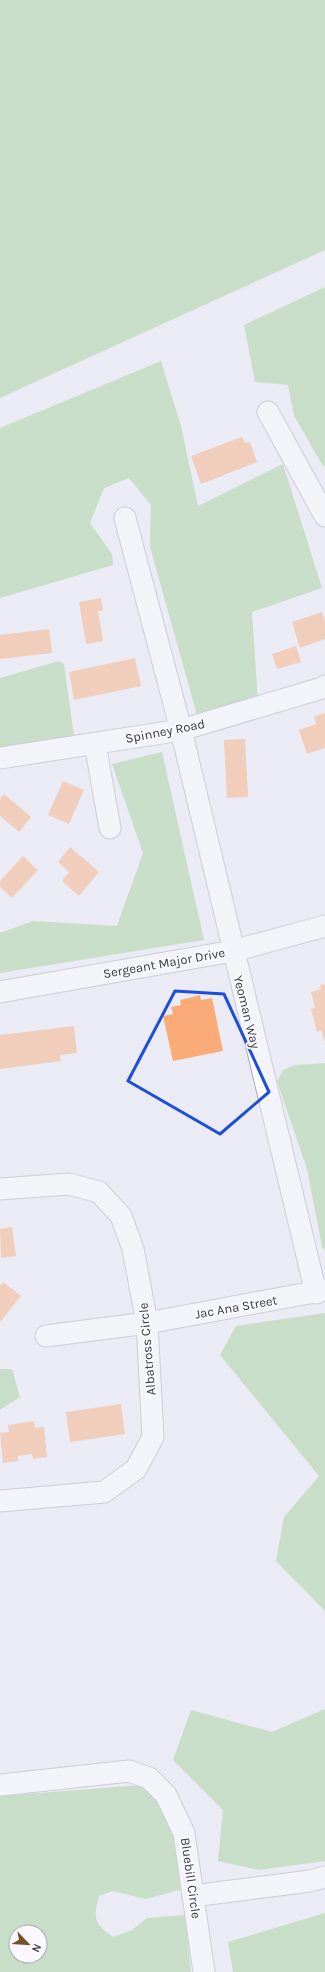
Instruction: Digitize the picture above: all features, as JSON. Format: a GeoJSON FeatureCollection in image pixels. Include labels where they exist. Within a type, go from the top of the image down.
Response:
{"type":"FeatureCollection","features":[{"type":"Feature","properties":{"kind":"street"},"geometry":{"type":"LineString","coordinates":[[268,412],[325,516]]}},
{"type":"Feature","properties":{"kind":"street","name":"Yeoman Way"},"geometry":{"type":"LineString","coordinates":[[125,518],[181,730],[233,951],[320,1291]]}},
{"type":"Feature","properties":{"kind":"street","name":"Spinney Road"},"geometry":{"type":"LineString","coordinates":[[0,758],[181,730],[325,686]]}},
{"type":"Feature","properties":{"kind":"street"},"geometry":{"type":"LineString","coordinates":[[95,744],[110,828]]}},
{"type":"Feature","properties":{"kind":"street","name":"Sergeant Major Drive"},"geometry":{"type":"LineString","coordinates":[[0,992],[233,951],[325,926]]}},
{"type":"Feature","properties":{"kind":"street","name":"Albatross Circle"},"geometry":{"type":"LineString","coordinates":[[0,1189],[69,1184],[99,1192],[120,1216],[133,1249],[147,1323],[153,1437],[136,1469],[104,1492],[0,1501]]}},
{"type":"Feature","properties":{"kind":"street","name":"Jac Ana Street"},"geometry":{"type":"LineString","coordinates":[[46,1336],[147,1323],[320,1291]]}},
{"type":"Feature","properties":{"kind":"street","name":"Bluebill Circle"},"geometry":{"type":"LineString","coordinates":[[0,1785],[129,1771],[149,1778],[166,1795],[184,1833],[204,1972]]}},
{"type":"Feature","properties":{"kind":"street"},"geometry":{"type":"LineString","coordinates":[[193,1896],[310,1881],[325,1877]]}},
{"type":"Feature","properties":{"kind":"highlighted area"},"geometry":{"type":"Polygon","coordinates":[[[175,991],[224,994],[269,1092],[220,1134],[128,1081],[175,991]]]}},
{"type":"Feature","properties":{"kind":"green space"},"geometry":{"type":"Polygon","coordinates":[[[0,0],[325,0],[325,250],[0,398],[0,0]]]}},
{"type":"Feature","properties":{"kind":"green space"},"geometry":{"type":"Polygon","coordinates":[[[325,287],[325,465],[323,466],[294,416],[288,385],[255,382],[244,325],[325,287]]]}},
{"type":"Feature","properties":{"kind":"green space"},"geometry":{"type":"Polygon","coordinates":[[[161,361],[181,426],[198,506],[283,464],[322,588],[252,612],[258,702],[197,715],[150,547],[151,505],[129,478],[104,488],[90,523],[112,554],[113,565],[0,598],[0,428],[161,361]]]}},
{"type":"Feature","properties":{"kind":"green space"},"geometry":{"type":"Polygon","coordinates":[[[59,661],[64,664],[74,736],[0,750],[0,678],[59,661]]]}},
{"type":"Feature","properties":{"kind":"green space"},"geometry":{"type":"Polygon","coordinates":[[[162,752],[204,940],[0,973],[0,933],[33,921],[117,926],[143,853],[112,764],[162,752]]]}},
{"type":"Feature","properties":{"kind":"green space"},"geometry":{"type":"Polygon","coordinates":[[[325,1063],[325,1250],[322,1247],[307,1169],[277,1081],[283,1070],[295,1065],[325,1063]]]}},
{"type":"Feature","properties":{"kind":"green space"},"geometry":{"type":"Polygon","coordinates":[[[325,1313],[325,1611],[276,1561],[284,1517],[319,1476],[220,1355],[236,1326],[325,1313]]]}},
{"type":"Feature","properties":{"kind":"green space"},"geometry":{"type":"Polygon","coordinates":[[[0,1369],[12,1369],[20,1397],[0,1410],[0,1369]]]}},
{"type":"Feature","properties":{"kind":"green space"},"geometry":{"type":"Polygon","coordinates":[[[325,1709],[325,1861],[259,1870],[218,1861],[223,1810],[173,1760],[191,1710],[272,1732],[325,1709]]]}},
{"type":"Feature","properties":{"kind":"green space"},"geometry":{"type":"Polygon","coordinates":[[[142,1785],[170,1798],[183,1889],[146,1899],[112,1891],[99,1896],[96,1915],[102,1928],[113,1937],[132,1930],[147,1918],[185,1915],[191,1972],[0,1972],[0,1796],[142,1785]]]}},
{"type":"Feature","properties":{"kind":"green space"},"geometry":{"type":"Polygon","coordinates":[[[325,1913],[325,1972],[233,1972],[228,1942],[325,1913]]]}},
{"type":"Feature","properties":{"kind":"building"},"geometry":{"type":"Polygon","coordinates":[[[242,437],[245,443],[250,442],[257,462],[201,484],[191,456],[242,437]]]}},
{"type":"Feature","properties":{"kind":"building"},"geometry":{"type":"Polygon","coordinates":[[[101,598],[103,611],[98,611],[103,641],[86,644],[79,602],[101,598]]]}},
{"type":"Feature","properties":{"kind":"building"},"geometry":{"type":"Polygon","coordinates":[[[322,612],[325,621],[325,639],[300,648],[292,622],[322,612]]]}},
{"type":"Feature","properties":{"kind":"building"},"geometry":{"type":"Polygon","coordinates":[[[49,629],[52,653],[0,659],[0,635],[49,629]]]}},
{"type":"Feature","properties":{"kind":"building"},"geometry":{"type":"Polygon","coordinates":[[[296,646],[301,662],[277,669],[272,654],[296,646]]]}},
{"type":"Feature","properties":{"kind":"building"},"geometry":{"type":"Polygon","coordinates":[[[135,658],[141,686],[74,700],[69,672],[135,658]]]}},
{"type":"Feature","properties":{"kind":"building"},"geometry":{"type":"Polygon","coordinates":[[[325,713],[325,748],[307,754],[299,730],[316,724],[314,717],[325,713]]]}},
{"type":"Feature","properties":{"kind":"building"},"geometry":{"type":"Polygon","coordinates":[[[245,739],[248,797],[227,798],[224,740],[245,739]]]}},
{"type":"Feature","properties":{"kind":"building"},"geometry":{"type":"Polygon","coordinates":[[[63,781],[84,790],[69,824],[48,815],[63,781]]]}},
{"type":"Feature","properties":{"kind":"building"},"geometry":{"type":"Polygon","coordinates":[[[4,794],[31,817],[19,832],[0,816],[0,799],[4,794]]]}},
{"type":"Feature","properties":{"kind":"building"},"geometry":{"type":"Polygon","coordinates":[[[70,847],[99,872],[79,896],[62,881],[69,872],[58,862],[70,847]]]}},
{"type":"Feature","properties":{"kind":"building"},"geometry":{"type":"Polygon","coordinates":[[[23,856],[38,870],[12,898],[0,887],[0,881],[23,856]]]}},
{"type":"Feature","properties":{"kind":"building"},"geometry":{"type":"Polygon","coordinates":[[[325,984],[325,1042],[321,1030],[317,1032],[311,1009],[315,1008],[311,992],[321,989],[320,985],[325,984]]]}},
{"type":"Feature","properties":{"kind":"building"},"geometry":{"type":"Polygon","coordinates":[[[200,995],[201,1000],[212,998],[223,1051],[173,1061],[163,1016],[173,1014],[171,1007],[181,1005],[180,1000],[200,995]]]}},
{"type":"Feature","properties":{"kind":"building"},"geometry":{"type":"Polygon","coordinates":[[[74,1026],[77,1053],[60,1055],[61,1061],[0,1069],[0,1035],[74,1026]]]}},
{"type":"Feature","properties":{"kind":"building"},"geometry":{"type":"Polygon","coordinates":[[[12,1227],[16,1256],[1,1258],[0,1229],[12,1227]]]}},
{"type":"Feature","properties":{"kind":"building"},"geometry":{"type":"Polygon","coordinates":[[[3,1282],[21,1296],[0,1322],[0,1286],[3,1282]]]}},
{"type":"Feature","properties":{"kind":"building"},"geometry":{"type":"Polygon","coordinates":[[[121,1404],[125,1434],[70,1442],[66,1412],[121,1404]]]}},
{"type":"Feature","properties":{"kind":"building"},"geometry":{"type":"Polygon","coordinates":[[[34,1421],[35,1428],[44,1427],[47,1457],[33,1459],[32,1454],[18,1456],[18,1461],[3,1463],[0,1433],[9,1432],[8,1425],[34,1421]]]}}]}
